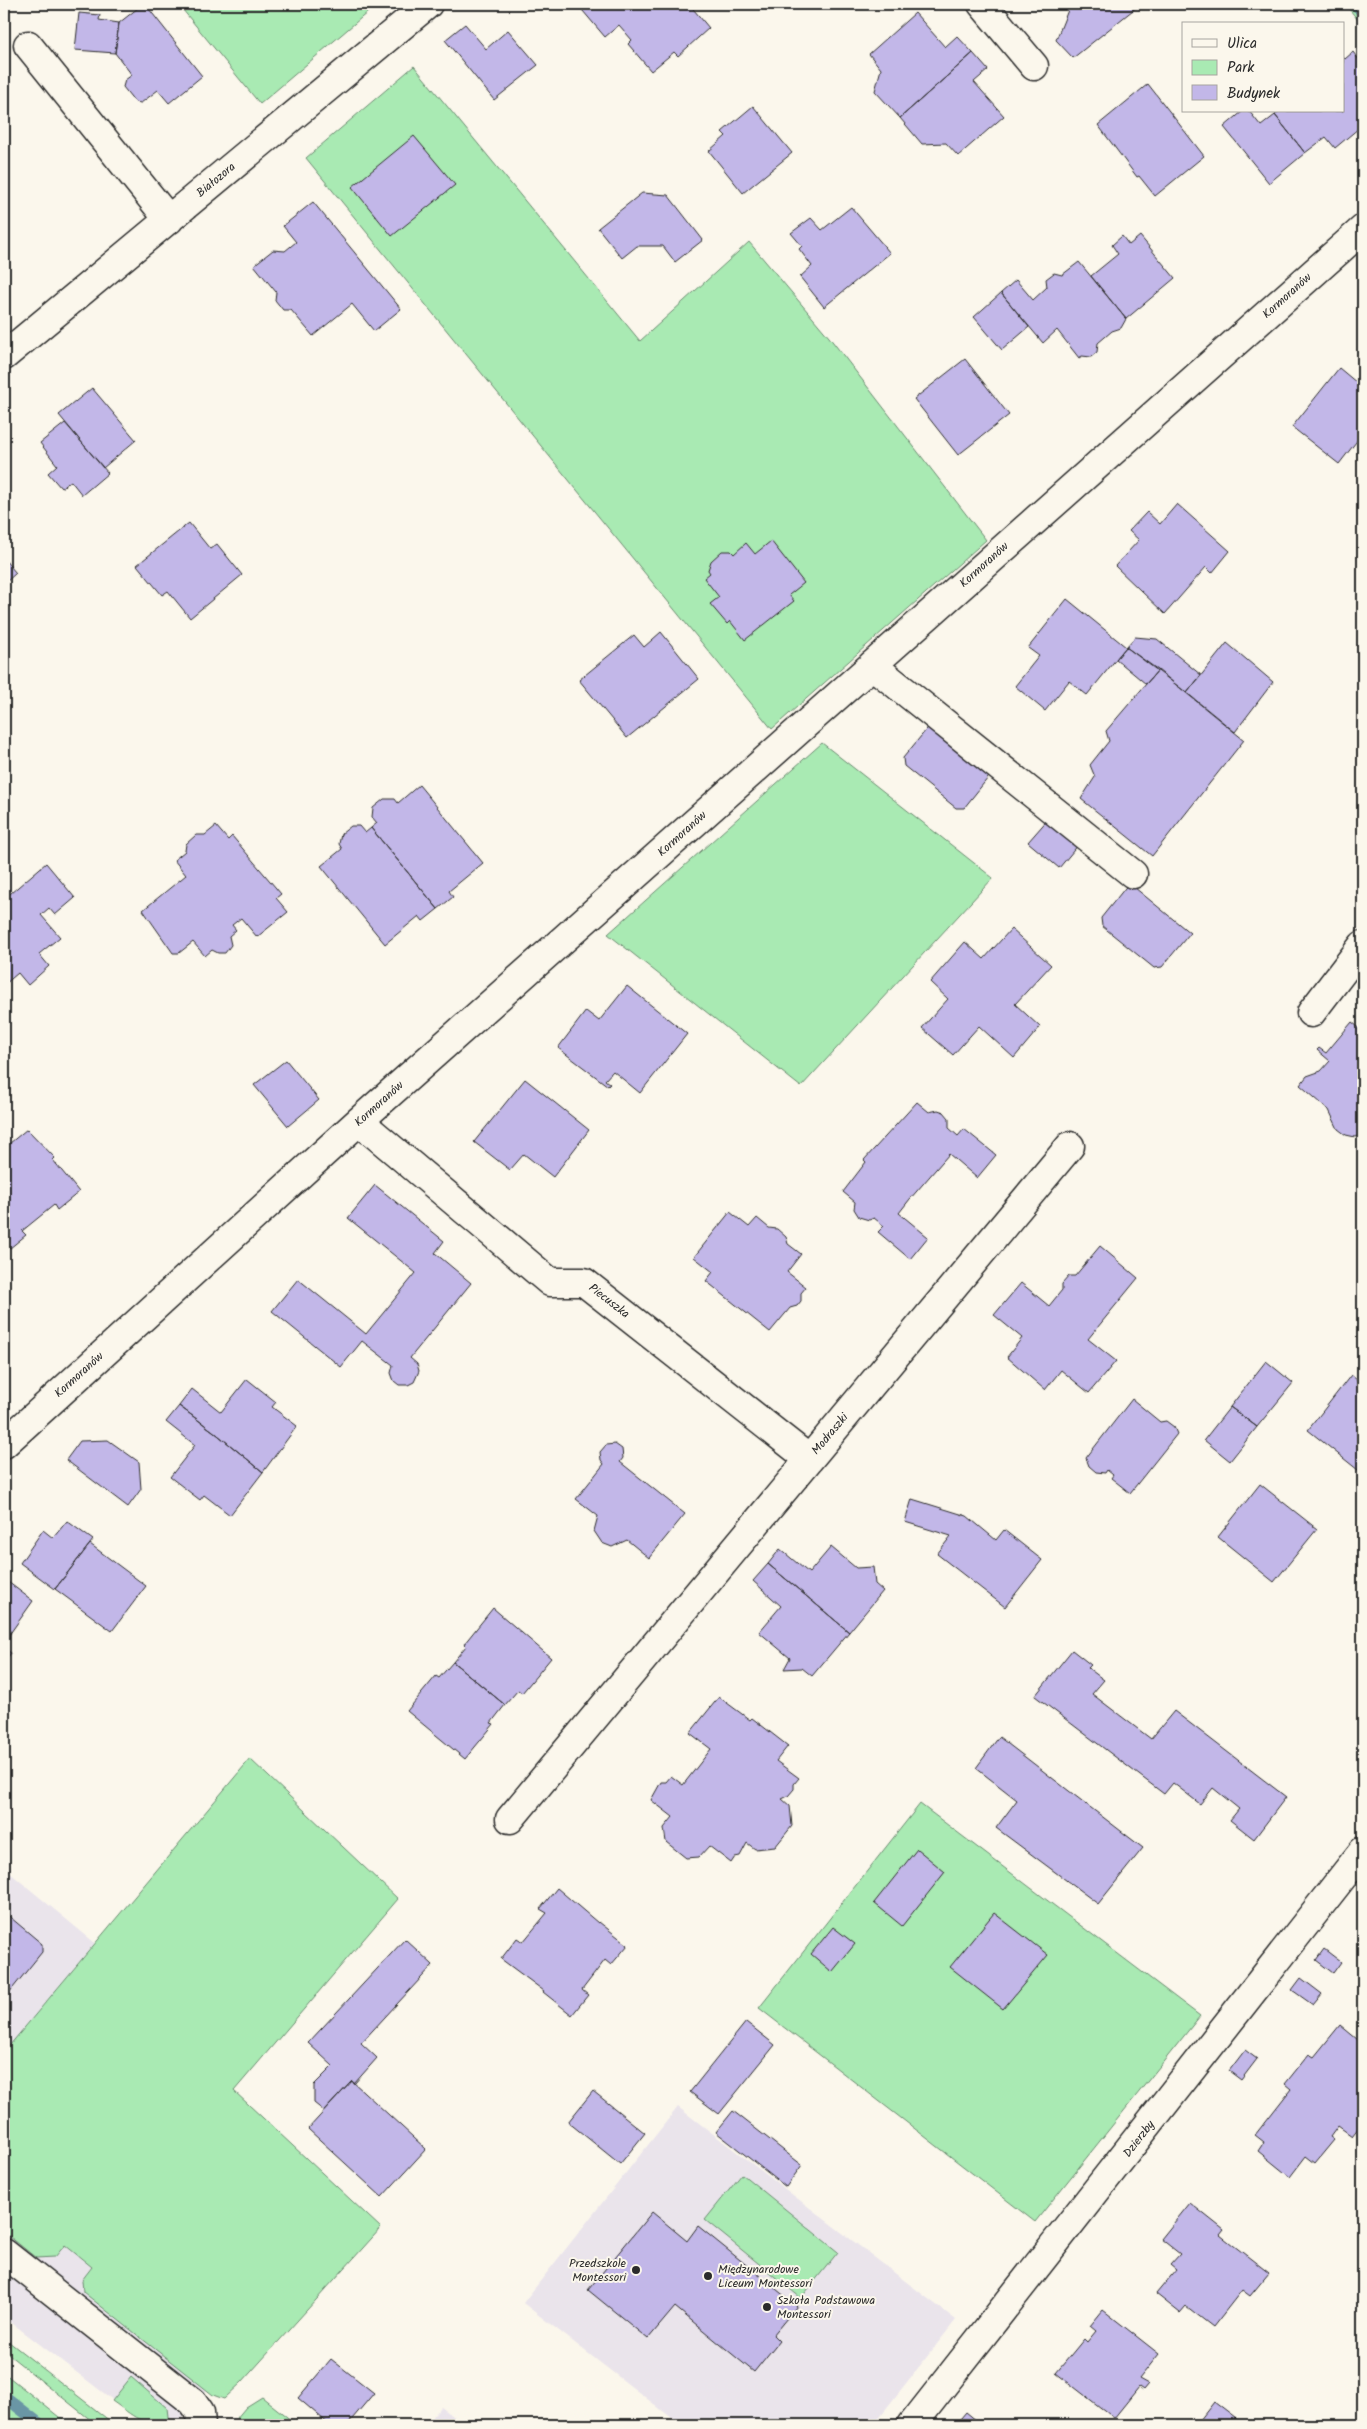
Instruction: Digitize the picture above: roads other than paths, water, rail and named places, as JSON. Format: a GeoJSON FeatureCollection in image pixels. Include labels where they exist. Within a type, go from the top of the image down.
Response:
{"type":"FeatureCollection","features":[{"type":"Feature","properties":{"kind":"street","name":"Białozora"},"geometry":{"type":"LineString","coordinates":[[4,356],[428,4]]}},
{"type":"Feature","properties":{"kind":"street"},"geometry":{"type":"LineString","coordinates":[[982,4],[1034,66]]}},
{"type":"Feature","properties":{"kind":"street"},"geometry":{"type":"LineString","coordinates":[[28,45],[169,220]]}},
{"type":"Feature","properties":{"kind":"street","name":"Kormoranów"},"geometry":{"type":"LineString","coordinates":[[4,1444],[359,1121],[1363,229]]}},
{"type":"Feature","properties":{"kind":"street"},"geometry":{"type":"LineString","coordinates":[[872,665],[1134,874]]}},
{"type":"Feature","properties":{"kind":"street"},"geometry":{"type":"LineString","coordinates":[[1311,1014],[1363,946]]}},
{"type":"Feature","properties":{"kind":"street","name":"Piecuszka"},"geometry":{"type":"LineString","coordinates":[[359,1121],[550,1282],[584,1282],[809,1459]]}},
{"type":"Feature","properties":{"kind":"street","name":"Modraszki"},"geometry":{"type":"LineString","coordinates":[[510,1819],[1070,1146]]}},
{"type":"Feature","properties":{"kind":"street","name":"Dzierzby"},"geometry":{"type":"LineString","coordinates":[[912,2425],[1363,1851]]}},
{"type":"Feature","properties":{"kind":"street"},"geometry":{"type":"LineString","coordinates":[[4,2253],[193,2402],[200,2412],[201,2425]]}},
{"type":"Feature","properties":{"kind":"waterway"},"geometry":{"type":"LineString","coordinates":[[1356,4],[1363,13]]}},
{"type":"Feature","properties":{"kind":"waterway"},"geometry":{"type":"LineString","coordinates":[[4,2396],[41,2425]]}},
{"type":"Feature","properties":{"kind":"place","name":"Przedszkole Montessori"},"geometry":{"type":"Point","coordinates":[636,2270]}},
{"type":"Feature","properties":{"kind":"place","name":"Międzynarodowe Liceum Montessori"},"geometry":{"type":"Point","coordinates":[708,2276]}},
{"type":"Feature","properties":{"kind":"place","name":"Szkoła Podstawowa Montessori"},"geometry":{"type":"Point","coordinates":[767,2307]}}]}
